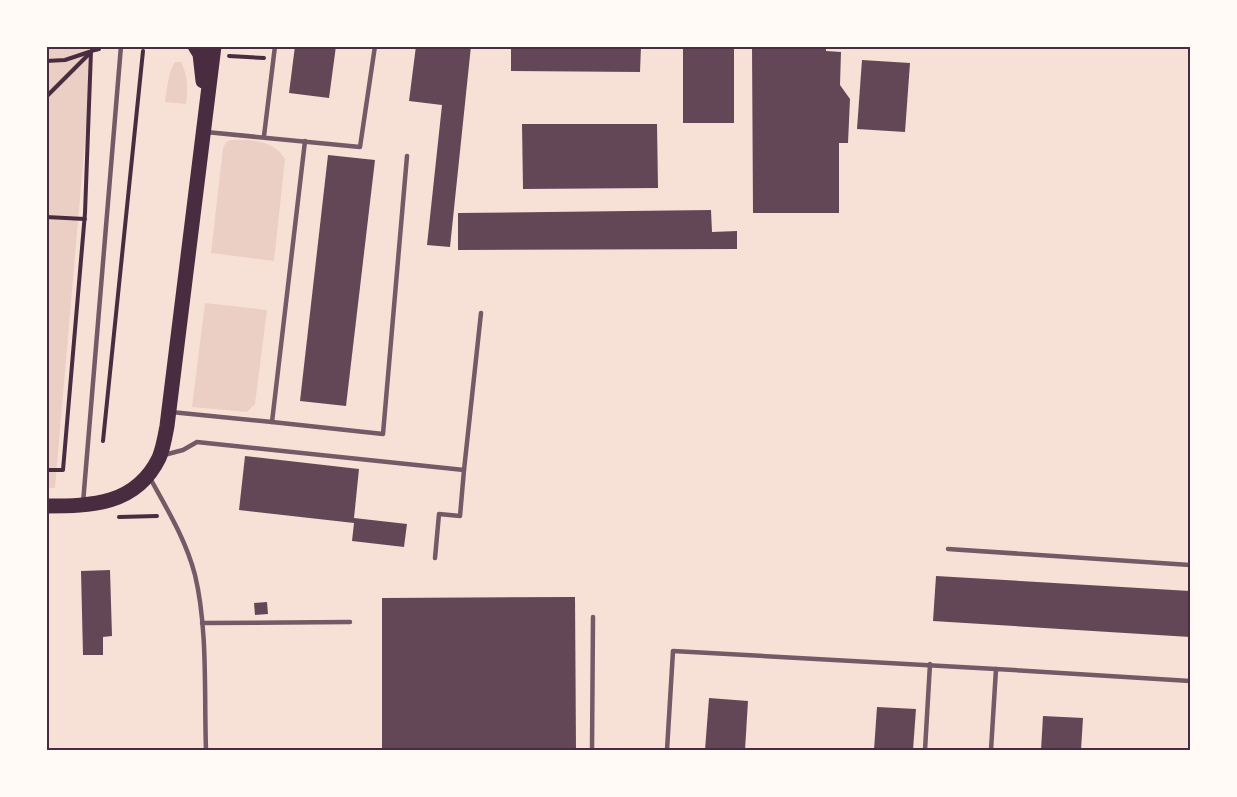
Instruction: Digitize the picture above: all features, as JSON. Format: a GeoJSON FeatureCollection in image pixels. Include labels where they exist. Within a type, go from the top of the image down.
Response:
{"type":"FeatureCollection","features":[{"type":"Feature","properties":{"kind":"main road"},"geometry":{"type":"LineString","coordinates":[[195,46],[200,54],[206,107]]}},
{"type":"Feature","properties":{"kind":"main road"},"geometry":{"type":"LineString","coordinates":[[46,506],[83,506],[111,501],[134,489],[149,476],[160,456],[169,412],[214,46]]}},
{"type":"Feature","properties":{"kind":"lane"},"geometry":{"type":"LineString","coordinates":[[83,506],[121,46]]}},
{"type":"Feature","properties":{"kind":"lane"},"geometry":{"type":"LineString","coordinates":[[264,136],[275,46]]}},
{"type":"Feature","properties":{"kind":"lane"},"geometry":{"type":"LineString","coordinates":[[204,131],[360,147],[375,46]]}},
{"type":"Feature","properties":{"kind":"lane"},"geometry":{"type":"LineString","coordinates":[[272,422],[306,141]]}},
{"type":"Feature","properties":{"kind":"lane"},"geometry":{"type":"LineString","coordinates":[[169,412],[383,434],[407,156]]}},
{"type":"Feature","properties":{"kind":"lane"},"geometry":{"type":"LineString","coordinates":[[435,558],[439,514],[460,516],[481,313]]}},
{"type":"Feature","properties":{"kind":"lane"},"geometry":{"type":"LineString","coordinates":[[160,456],[183,450],[197,442],[464,470]]}},
{"type":"Feature","properties":{"kind":"lane"},"geometry":{"type":"LineString","coordinates":[[149,476],[185,547],[195,574],[202,623],[206,750]]}},
{"type":"Feature","properties":{"kind":"lane"},"geometry":{"type":"LineString","coordinates":[[948,549],[1191,565]]}},
{"type":"Feature","properties":{"kind":"lane"},"geometry":{"type":"LineString","coordinates":[[592,750],[593,617]]}},
{"type":"Feature","properties":{"kind":"lane"},"geometry":{"type":"LineString","coordinates":[[202,623],[350,622]]}},
{"type":"Feature","properties":{"kind":"lane"},"geometry":{"type":"LineString","coordinates":[[667,750],[673,651],[930,664],[1191,681]]}},
{"type":"Feature","properties":{"kind":"lane"},"geometry":{"type":"LineString","coordinates":[[925,750],[930,664]]}},
{"type":"Feature","properties":{"kind":"lane"},"geometry":{"type":"LineString","coordinates":[[991,750],[996,669]]}},
{"type":"Feature","properties":{"kind":"path"},"geometry":{"type":"LineString","coordinates":[[46,61],[65,60],[99,49]]}},
{"type":"Feature","properties":{"kind":"path"},"geometry":{"type":"LineString","coordinates":[[46,97],[91,51]]}},
{"type":"Feature","properties":{"kind":"path"},"geometry":{"type":"LineString","coordinates":[[46,470],[63,470],[85,219],[91,51]]}},
{"type":"Feature","properties":{"kind":"path"},"geometry":{"type":"LineString","coordinates":[[103,441],[143,51]]}},
{"type":"Feature","properties":{"kind":"path"},"geometry":{"type":"LineString","coordinates":[[229,56],[273,59]]}},
{"type":"Feature","properties":{"kind":"path"},"geometry":{"type":"LineString","coordinates":[[46,217],[85,219]]}},
{"type":"Feature","properties":{"kind":"shaded area"},"geometry":{"type":"Polygon","coordinates":[[[46,47],[93,47],[55,488],[47,488],[46,47]]]}},
{"type":"Feature","properties":{"kind":"shaded area"},"geometry":{"type":"Polygon","coordinates":[[[175,62],[181,62],[185,72],[186,104],[165,102],[169,76],[175,62]]]}},
{"type":"Feature","properties":{"kind":"shaded area"},"geometry":{"type":"Polygon","coordinates":[[[231,140],[262,142],[275,148],[285,159],[274,261],[211,253],[223,148],[226,142],[231,140]]]}},
{"type":"Feature","properties":{"kind":"shaded area"},"geometry":{"type":"Polygon","coordinates":[[[205,303],[267,310],[255,404],[247,412],[192,407],[205,303]]]}},
{"type":"Feature","properties":{"kind":"building"},"geometry":{"type":"Polygon","coordinates":[[[295,46],[336,46],[329,98],[289,93],[295,46]]]}},
{"type":"Feature","properties":{"kind":"building"},"geometry":{"type":"Polygon","coordinates":[[[416,46],[471,46],[450,247],[427,245],[442,105],[409,101],[416,46]]]}},
{"type":"Feature","properties":{"kind":"building"},"geometry":{"type":"Polygon","coordinates":[[[511,46],[641,46],[640,72],[511,71],[511,46]]]}},
{"type":"Feature","properties":{"kind":"building"},"geometry":{"type":"Polygon","coordinates":[[[683,46],[734,46],[734,123],[683,123],[683,46]]]}},
{"type":"Feature","properties":{"kind":"building"},"geometry":{"type":"Polygon","coordinates":[[[752,46],[826,46],[826,51],[841,52],[840,85],[850,99],[848,143],[839,143],[839,213],[753,213],[752,46]]]}},
{"type":"Feature","properties":{"kind":"building"},"geometry":{"type":"Polygon","coordinates":[[[862,60],[910,63],[905,132],[857,129],[862,60]]]}},
{"type":"Feature","properties":{"kind":"building"},"geometry":{"type":"Polygon","coordinates":[[[522,124],[657,124],[658,188],[523,189],[522,124]]]}},
{"type":"Feature","properties":{"kind":"building"},"geometry":{"type":"Polygon","coordinates":[[[328,155],[375,160],[346,406],[300,401],[328,155]]]}},
{"type":"Feature","properties":{"kind":"building"},"geometry":{"type":"Polygon","coordinates":[[[711,210],[712,232],[737,231],[737,249],[458,250],[458,213],[711,210]]]}},
{"type":"Feature","properties":{"kind":"building"},"geometry":{"type":"Polygon","coordinates":[[[245,456],[359,469],[354,518],[407,524],[404,547],[352,541],[354,523],[239,510],[245,456]]]}},
{"type":"Feature","properties":{"kind":"building"},"geometry":{"type":"Polygon","coordinates":[[[110,570],[112,636],[103,637],[103,655],[83,655],[81,571],[110,570]]]}},
{"type":"Feature","properties":{"kind":"building"},"geometry":{"type":"Polygon","coordinates":[[[936,576],[1190,591],[1190,637],[933,621],[936,576]]]}},
{"type":"Feature","properties":{"kind":"building"},"geometry":{"type":"Polygon","coordinates":[[[575,597],[576,750],[382,750],[382,598],[575,597]]]}},
{"type":"Feature","properties":{"kind":"building"},"geometry":{"type":"Polygon","coordinates":[[[267,602],[268,614],[255,615],[254,603],[267,602]]]}},
{"type":"Feature","properties":{"kind":"building"},"geometry":{"type":"Polygon","coordinates":[[[709,698],[748,701],[745,750],[705,750],[709,698]]]}},
{"type":"Feature","properties":{"kind":"building"},"geometry":{"type":"Polygon","coordinates":[[[877,707],[916,709],[913,750],[874,750],[877,707]]]}},
{"type":"Feature","properties":{"kind":"building"},"geometry":{"type":"Polygon","coordinates":[[[1043,716],[1083,718],[1081,750],[1041,750],[1043,716]]]}}]}
